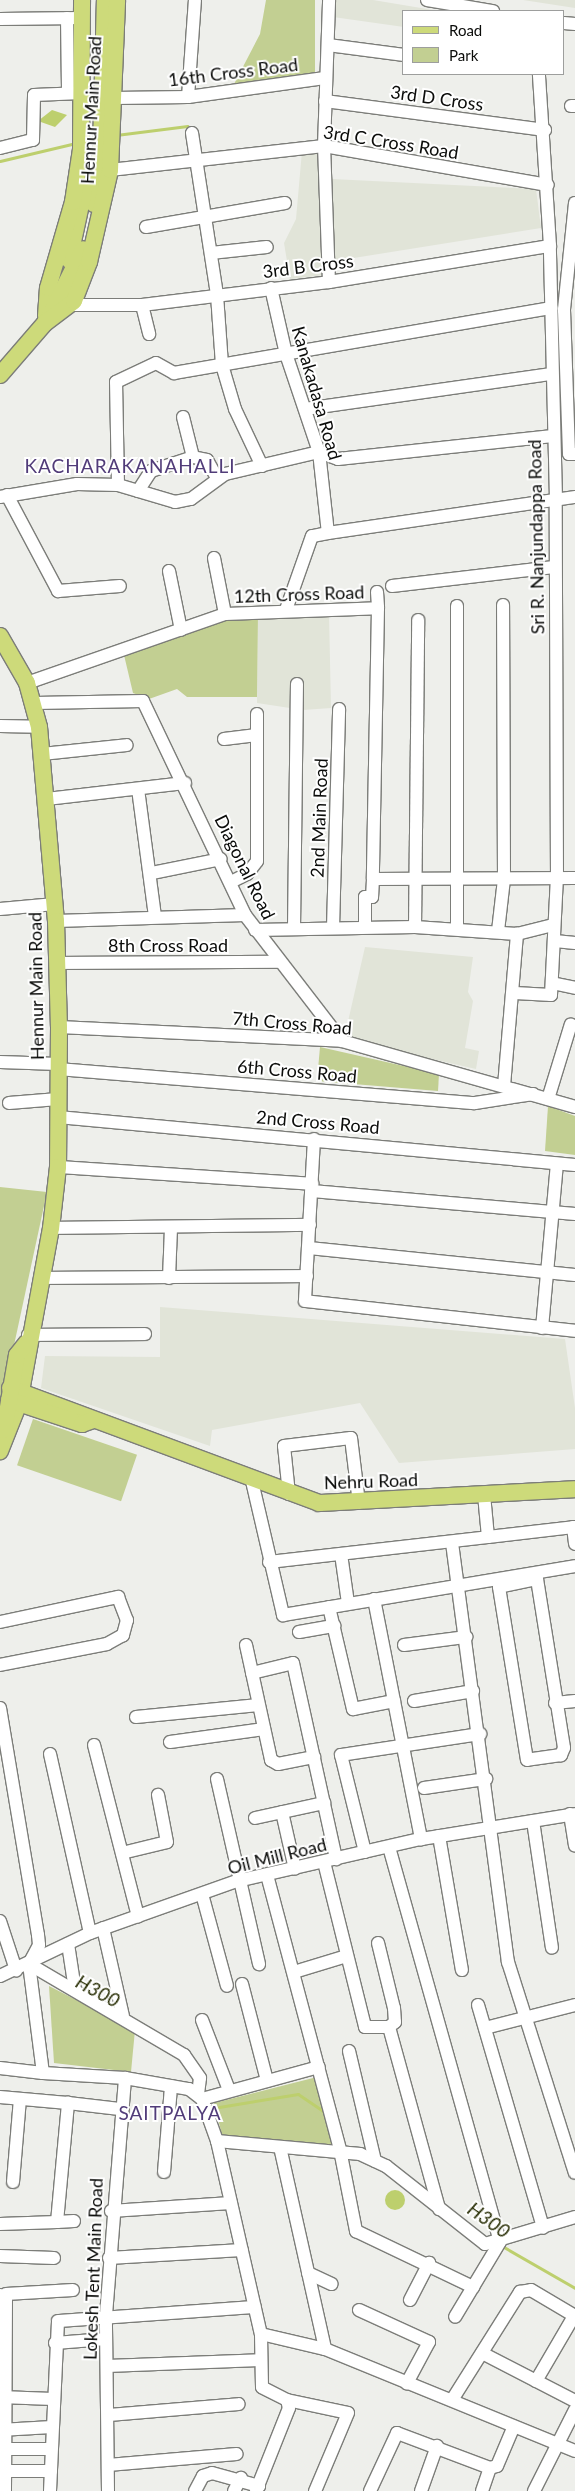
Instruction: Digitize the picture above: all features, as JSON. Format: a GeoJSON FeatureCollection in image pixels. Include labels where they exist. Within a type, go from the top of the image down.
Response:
{"type":"FeatureCollection","features":[{"type":"Feature","properties":{"kind":"main road","name":"Hennur Main Road"},"geometry":{"type":"LineString","coordinates":[[65,299],[89,262],[110,170],[96,143],[75,93],[74,18],[82,0]]}},
{"type":"Feature","properties":{"kind":"main road"},"geometry":{"type":"LineString","coordinates":[[96,0],[96,143]]}},
{"type":"Feature","properties":{"kind":"main road"},"geometry":{"type":"LineString","coordinates":[[2,368],[65,299],[96,143],[105,0]]}},
{"type":"Feature","properties":{"kind":"main road","name":"Hennur Main Road"},"geometry":{"type":"LineString","coordinates":[[45,323],[48,288],[73,202],[114,98],[116,0]]}},
{"type":"Feature","properties":{"kind":"main road","name":"Hennur Main Road"},"geometry":{"type":"LineString","coordinates":[[0,636],[27,683],[35,703],[39,726],[55,904],[59,1027],[58,1167],[51,1228],[27,1338],[17,1355],[14,1396],[0,1451]]}},
{"type":"Feature","properties":{"kind":"main road","name":"Nehru Road"},"geometry":{"type":"LineString","coordinates":[[14,1396],[82,1424],[93,1420],[290,1494],[319,1503],[359,1503],[575,1489]]}},
{"type":"Feature","properties":{"kind":"street"},"geometry":{"type":"LineString","coordinates":[[188,98],[195,0]]}},
{"type":"Feature","properties":{"kind":"street"},"geometry":{"type":"LineString","coordinates":[[329,0],[324,146],[329,282]]}},
{"type":"Feature","properties":{"kind":"street"},"geometry":{"type":"LineString","coordinates":[[426,0],[486,10]]}},
{"type":"Feature","properties":{"kind":"street"},"geometry":{"type":"LineString","coordinates":[[0,19],[74,18]]}},
{"type":"Feature","properties":{"kind":"street"},"geometry":{"type":"LineString","coordinates":[[328,45],[402,55]]}},
{"type":"Feature","properties":{"kind":"street","name":"Sri R. Nanjundappa Road"},"geometry":{"type":"LineString","coordinates":[[515,993],[548,998],[552,983],[555,941],[552,925],[557,878],[554,567],[556,499],[548,185],[545,130],[538,75]]}},
{"type":"Feature","properties":{"kind":"street","name":"16th Cross Road"},"geometry":{"type":"LineString","coordinates":[[114,98],[188,98],[326,78]]}},
{"type":"Feature","properties":{"kind":"street"},"geometry":{"type":"LineString","coordinates":[[0,148],[32,140],[34,95],[75,93]]}},
{"type":"Feature","properties":{"kind":"street","name":"3rd D Cross"},"geometry":{"type":"LineString","coordinates":[[325,101],[545,130]]}},
{"type":"Feature","properties":{"kind":"street"},"geometry":{"type":"LineString","coordinates":[[192,133],[217,295],[222,365],[235,409],[262,466]]}},
{"type":"Feature","properties":{"kind":"street","name":"3rd C Cross Road"},"geometry":{"type":"LineString","coordinates":[[110,170],[324,146],[548,185]]}},
{"type":"Feature","properties":{"kind":"street"},"geometry":{"type":"LineString","coordinates":[[146,227],[285,203]]}},
{"type":"Feature","properties":{"kind":"street"},"geometry":{"type":"LineString","coordinates":[[575,203],[570,311],[569,454],[575,454]]}},
{"type":"Feature","properties":{"kind":"street","name":"3rd B Cross"},"geometry":{"type":"LineString","coordinates":[[65,299],[142,305],[329,282],[550,246]]}},
{"type":"Feature","properties":{"kind":"street"},"geometry":{"type":"LineString","coordinates":[[211,253],[267,247]]}},
{"type":"Feature","properties":{"kind":"street","name":"Kanakadasa Road"},"geometry":{"type":"LineString","coordinates":[[271,288],[286,354],[319,452],[328,533]]}},
{"type":"Feature","properties":{"kind":"street"},"geometry":{"type":"LineString","coordinates":[[142,305],[149,334]]}},
{"type":"Feature","properties":{"kind":"street"},"geometry":{"type":"LineString","coordinates":[[118,485],[116,382],[156,364],[174,373],[551,308]]}},
{"type":"Feature","properties":{"kind":"street"},"geometry":{"type":"LineString","coordinates":[[305,409],[552,374]]}},
{"type":"Feature","properties":{"kind":"street"},"geometry":{"type":"LineString","coordinates":[[183,417],[193,457]]}},
{"type":"Feature","properties":{"kind":"street"},"geometry":{"type":"LineString","coordinates":[[120,586],[58,591],[4,496],[78,484],[118,485],[175,502],[191,499],[217,478],[319,452],[338,460],[553,436]]}},
{"type":"Feature","properties":{"kind":"street"},"geometry":{"type":"LineString","coordinates":[[138,491],[150,472],[193,457],[207,460],[217,478]]}},
{"type":"Feature","properties":{"kind":"street"},"geometry":{"type":"LineString","coordinates":[[286,610],[312,536],[575,497]]}},
{"type":"Feature","properties":{"kind":"street"},"geometry":{"type":"LineString","coordinates":[[214,558],[225,614]]}},
{"type":"Feature","properties":{"kind":"street"},"geometry":{"type":"LineString","coordinates":[[392,586],[554,567]]}},
{"type":"Feature","properties":{"kind":"street"},"geometry":{"type":"LineString","coordinates":[[169,571],[181,630]]}},
{"type":"Feature","properties":{"kind":"street"},"geometry":{"type":"LineString","coordinates":[[377,592],[378,608]]}},
{"type":"Feature","properties":{"kind":"street"},"geometry":{"type":"LineString","coordinates":[[498,931],[504,879],[503,605]]}},
{"type":"Feature","properties":{"kind":"street"},"geometry":{"type":"LineString","coordinates":[[456,606],[457,928]]}},
{"type":"Feature","properties":{"kind":"street","name":"12th Cross Road"},"geometry":{"type":"LineString","coordinates":[[27,683],[225,614],[286,610],[378,608],[373,879],[372,896],[365,897],[365,928]]}},
{"type":"Feature","properties":{"kind":"street"},"geometry":{"type":"LineString","coordinates":[[415,926],[418,620]]}},
{"type":"Feature","properties":{"kind":"street"},"geometry":{"type":"LineString","coordinates":[[294,928],[297,684]]}},
{"type":"Feature","properties":{"kind":"street","name":"Diagonal Road"},"geometry":{"type":"LineString","coordinates":[[35,703],[135,698],[143,701],[185,783],[245,915],[278,962],[342,1041]]}},
{"type":"Feature","properties":{"kind":"street","name":"2nd Main Road"},"geometry":{"type":"LineString","coordinates":[[333,928],[339,709]]}},
{"type":"Feature","properties":{"kind":"street"},"geometry":{"type":"LineString","coordinates":[[231,882],[247,874],[257,861],[257,714]]}},
{"type":"Feature","properties":{"kind":"street"},"geometry":{"type":"LineString","coordinates":[[0,726],[39,726]]}},
{"type":"Feature","properties":{"kind":"street"},"geometry":{"type":"LineString","coordinates":[[224,739],[257,735]]}},
{"type":"Feature","properties":{"kind":"street"},"geometry":{"type":"LineString","coordinates":[[42,754],[127,745]]}},
{"type":"Feature","properties":{"kind":"street"},"geometry":{"type":"LineString","coordinates":[[46,799],[185,783]]}},
{"type":"Feature","properties":{"kind":"street"},"geometry":{"type":"LineString","coordinates":[[138,788],[152,873],[155,916]]}},
{"type":"Feature","properties":{"kind":"street"},"geometry":{"type":"LineString","coordinates":[[152,873],[221,859]]}},
{"type":"Feature","properties":{"kind":"street"},"geometry":{"type":"LineString","coordinates":[[373,879],[575,878]]}},
{"type":"Feature","properties":{"kind":"street"},"geometry":{"type":"LineString","coordinates":[[0,909],[55,904]]}},
{"type":"Feature","properties":{"kind":"street"},"geometry":{"type":"LineString","coordinates":[[56,921],[155,916],[245,915]]}},
{"type":"Feature","properties":{"kind":"street"},"geometry":{"type":"LineString","coordinates":[[254,930],[415,926],[498,931],[517,934],[552,925]]}},
{"type":"Feature","properties":{"kind":"street"},"geometry":{"type":"LineString","coordinates":[[504,1086],[515,993],[517,934]]}},
{"type":"Feature","properties":{"kind":"street"},"geometry":{"type":"LineString","coordinates":[[555,941],[575,944]]}},
{"type":"Feature","properties":{"kind":"street","name":"8th Cross Road"},"geometry":{"type":"LineString","coordinates":[[58,963],[278,962]]}},
{"type":"Feature","properties":{"kind":"street"},"geometry":{"type":"LineString","coordinates":[[552,983],[575,988]]}},
{"type":"Feature","properties":{"kind":"street"},"geometry":{"type":"LineString","coordinates":[[548,1099],[571,1024]]}},
{"type":"Feature","properties":{"kind":"street","name":"7th Cross Road"},"geometry":{"type":"LineString","coordinates":[[59,1027],[342,1041],[533,1094],[575,1108]]}},
{"type":"Feature","properties":{"kind":"street","name":"6th Cross Road"},"geometry":{"type":"LineString","coordinates":[[0,1062],[475,1103],[533,1094]]}},
{"type":"Feature","properties":{"kind":"street"},"geometry":{"type":"LineString","coordinates":[[9,1103],[58,1099]]}},
{"type":"Feature","properties":{"kind":"street","name":"2nd Cross Road"},"geometry":{"type":"LineString","coordinates":[[58,1117],[314,1139],[575,1165]]}},
{"type":"Feature","properties":{"kind":"street"},"geometry":{"type":"LineString","coordinates":[[314,1139],[305,1301],[575,1331]]}},
{"type":"Feature","properties":{"kind":"street"},"geometry":{"type":"LineString","coordinates":[[542,1328],[557,1164]]}},
{"type":"Feature","properties":{"kind":"street"},"geometry":{"type":"LineString","coordinates":[[58,1167],[312,1187],[575,1214]]}},
{"type":"Feature","properties":{"kind":"street"},"geometry":{"type":"LineString","coordinates":[[51,1228],[310,1225]]}},
{"type":"Feature","properties":{"kind":"street"},"geometry":{"type":"LineString","coordinates":[[169,1278],[171,1228]]}},
{"type":"Feature","properties":{"kind":"street"},"geometry":{"type":"LineString","coordinates":[[309,1248],[575,1275]]}},
{"type":"Feature","properties":{"kind":"street"},"geometry":{"type":"LineString","coordinates":[[41,1278],[307,1276]]}},
{"type":"Feature","properties":{"kind":"street"},"geometry":{"type":"LineString","coordinates":[[27,1338],[145,1334]]}},
{"type":"Feature","properties":{"kind":"street"},"geometry":{"type":"LineString","coordinates":[[290,1494],[284,1446],[350,1438],[359,1503]]}},
{"type":"Feature","properties":{"kind":"street"},"geometry":{"type":"LineString","coordinates":[[251,1478],[269,1562],[283,1615],[458,1584],[575,1566]]}},
{"type":"Feature","properties":{"kind":"street"},"geometry":{"type":"LineString","coordinates":[[484,1495],[488,1537]]}},
{"type":"Feature","properties":{"kind":"street"},"geometry":{"type":"LineString","coordinates":[[269,1562],[452,1543],[574,1527],[575,1544]]}},
{"type":"Feature","properties":{"kind":"street"},"geometry":{"type":"LineString","coordinates":[[452,1543],[493,1827],[508,1962],[575,2173]]}},
{"type":"Feature","properties":{"kind":"street"},"geometry":{"type":"LineString","coordinates":[[341,1554],[348,1603]]}},
{"type":"Feature","properties":{"kind":"street"},"geometry":{"type":"LineString","coordinates":[[539,1580],[555,1703],[562,1753],[527,1760],[500,1584],[539,1580]]}},
{"type":"Feature","properties":{"kind":"street"},"geometry":{"type":"LineString","coordinates":[[0,1622],[118,1597],[127,1620],[123,1635],[107,1644],[0,1666]]}},
{"type":"Feature","properties":{"kind":"street"},"geometry":{"type":"LineString","coordinates":[[374,1599],[421,1839]]}},
{"type":"Feature","properties":{"kind":"street"},"geometry":{"type":"LineString","coordinates":[[329,1606],[353,1709],[394,1701]]}},
{"type":"Feature","properties":{"kind":"street"},"geometry":{"type":"LineString","coordinates":[[299,1632],[334,1626]]}},
{"type":"Feature","properties":{"kind":"street"},"geometry":{"type":"LineString","coordinates":[[404,1645],[466,1637]]}},
{"type":"Feature","properties":{"kind":"street"},"geometry":{"type":"LineString","coordinates":[[246,1645],[272,1762],[314,1757]]}},
{"type":"Feature","properties":{"kind":"street"},"geometry":{"type":"LineString","coordinates":[[252,1673],[293,1663],[324,1803],[330,1860],[348,1956],[365,2027],[389,2027],[395,2022],[394,2008],[378,1943]]}},
{"type":"Feature","properties":{"kind":"street"},"geometry":{"type":"LineString","coordinates":[[414,1701],[473,1691]]}},
{"type":"Feature","properties":{"kind":"street"},"geometry":{"type":"LineString","coordinates":[[555,1703],[575,1701]]}},
{"type":"Feature","properties":{"kind":"street"},"geometry":{"type":"LineString","coordinates":[[136,1716],[258,1705]]}},
{"type":"Feature","properties":{"kind":"street"},"geometry":{"type":"LineString","coordinates":[[0,1708],[38,1935],[39,1945],[29,1964],[43,2073]]}},
{"type":"Feature","properties":{"kind":"street"},"geometry":{"type":"LineString","coordinates":[[170,1742],[264,1729]]}},
{"type":"Feature","properties":{"kind":"street"},"geometry":{"type":"LineString","coordinates":[[365,1852],[341,1755],[403,1748],[480,1734]]}},
{"type":"Feature","properties":{"kind":"street"},"geometry":{"type":"LineString","coordinates":[[94,1746],[138,1916]]}},
{"type":"Feature","properties":{"kind":"street"},"geometry":{"type":"LineString","coordinates":[[50,1754],[90,1933]]}},
{"type":"Feature","properties":{"kind":"street"},"geometry":{"type":"LineString","coordinates":[[217,1779],[237,1882],[259,1964]]}},
{"type":"Feature","properties":{"kind":"street"},"geometry":{"type":"LineString","coordinates":[[424,1788],[486,1779]]}},
{"type":"Feature","properties":{"kind":"street"},"geometry":{"type":"LineString","coordinates":[[122,1853],[167,1842],[158,1795]]}},
{"type":"Feature","properties":{"kind":"street"},"geometry":{"type":"LineString","coordinates":[[255,1818],[324,1803]]}},
{"type":"Feature","properties":{"kind":"street"},"geometry":{"type":"LineString","coordinates":[[282,1812],[295,1868]]}},
{"type":"Feature","properties":{"kind":"street"},"geometry":{"type":"LineString","coordinates":[[573,1814],[575,1846]]}},
{"type":"Feature","properties":{"kind":"street","name":"Oil Mill Road"},"geometry":{"type":"LineString","coordinates":[[0,1976],[29,1964],[90,1933],[237,1882],[421,1839],[573,1814]]}},
{"type":"Feature","properties":{"kind":"street"},"geometry":{"type":"LineString","coordinates":[[532,1821],[552,1948]]}},
{"type":"Feature","properties":{"kind":"street"},"geometry":{"type":"LineString","coordinates":[[439,1836],[462,1970]]}},
{"type":"Feature","properties":{"kind":"street"},"geometry":{"type":"LineString","coordinates":[[389,1846],[497,2244],[455,2317]]}},
{"type":"Feature","properties":{"kind":"street"},"geometry":{"type":"LineString","coordinates":[[267,1875],[340,2150],[356,2231],[429,2263],[473,2287]]}},
{"type":"Feature","properties":{"kind":"street"},"geometry":{"type":"LineString","coordinates":[[202,1894],[227,1986]]}},
{"type":"Feature","properties":{"kind":"street"},"geometry":{"type":"LineString","coordinates":[[0,1921],[16,1970]]}},
{"type":"Feature","properties":{"kind":"street"},"geometry":{"type":"LineString","coordinates":[[103,1928],[123,2016]]}},
{"type":"Feature","properties":{"kind":"street"},"geometry":{"type":"LineString","coordinates":[[68,1944],[75,1990]]}},
{"type":"Feature","properties":{"kind":"street"},"geometry":{"type":"LineString","coordinates":[[294,1972],[348,1956]]}},
{"type":"Feature","properties":{"kind":"street"},"geometry":{"type":"LineString","coordinates":[[29,1964],[123,2016],[184,2055],[200,2078],[200,2096],[217,2141],[261,2334],[260,2360],[264,2391],[287,2400],[348,2413],[315,2491]]}},
{"type":"Feature","properties":{"kind":"street"},"geometry":{"type":"LineString","coordinates":[[242,1984],[267,2081]]}},
{"type":"Feature","properties":{"kind":"street"},"geometry":{"type":"LineString","coordinates":[[478,2005],[543,2228]]}},
{"type":"Feature","properties":{"kind":"street"},"geometry":{"type":"LineString","coordinates":[[485,2028],[575,2005]]}},
{"type":"Feature","properties":{"kind":"street"},"geometry":{"type":"LineString","coordinates":[[202,2020],[229,2090]]}},
{"type":"Feature","properties":{"kind":"street"},"geometry":{"type":"LineString","coordinates":[[389,2027],[437,2200]]}},
{"type":"Feature","properties":{"kind":"street"},"geometry":{"type":"LineString","coordinates":[[349,2051],[375,2160]]}},
{"type":"Feature","properties":{"kind":"street"},"geometry":{"type":"LineString","coordinates":[[0,2068],[43,2073],[125,2078],[171,2086],[200,2096],[319,2067]]}},
{"type":"Feature","properties":{"kind":"street","name":"Lokesh Tent Main Road"},"geometry":{"type":"LineString","coordinates":[[108,2491],[106,2315],[111,2211],[120,2109],[125,2078]]}},
{"type":"Feature","properties":{"kind":"street"},"geometry":{"type":"LineString","coordinates":[[164,2172],[171,2086]]}},
{"type":"Feature","properties":{"kind":"street"},"geometry":{"type":"LineString","coordinates":[[0,2097],[120,2109]]}},
{"type":"Feature","properties":{"kind":"street"},"geometry":{"type":"LineString","coordinates":[[13,2182],[20,2099]]}},
{"type":"Feature","properties":{"kind":"street"},"geometry":{"type":"LineString","coordinates":[[57,2222],[68,2103]]}},
{"type":"Feature","properties":{"kind":"street"},"geometry":{"type":"LineString","coordinates":[[217,2141],[340,2150],[375,2160],[437,2200],[480,2242],[497,2244],[575,2217]]}},
{"type":"Feature","properties":{"kind":"street"},"geometry":{"type":"LineString","coordinates":[[280,2147],[325,2349]]}},
{"type":"Feature","properties":{"kind":"street"},"geometry":{"type":"LineString","coordinates":[[111,2211],[231,2203]]}},
{"type":"Feature","properties":{"kind":"street"},"geometry":{"type":"LineString","coordinates":[[0,2224],[74,2221]]}},
{"type":"Feature","properties":{"kind":"street"},"geometry":{"type":"LineString","coordinates":[[109,2258],[242,2250]]}},
{"type":"Feature","properties":{"kind":"street"},"geometry":{"type":"LineString","coordinates":[[0,2256],[54,2258]]}},
{"type":"Feature","properties":{"kind":"street"},"geometry":{"type":"LineString","coordinates":[[410,2300],[429,2263]]}},
{"type":"Feature","properties":{"kind":"street"},"geometry":{"type":"LineString","coordinates":[[308,2273],[332,2284]]}},
{"type":"Feature","properties":{"kind":"street"},"geometry":{"type":"LineString","coordinates":[[5,2491],[3,2449],[3,2295],[73,2290]]}},
{"type":"Feature","properties":{"kind":"street"},"geometry":{"type":"LineString","coordinates":[[452,2400],[523,2290],[531,2290],[575,2316],[536,2381]]}},
{"type":"Feature","properties":{"kind":"street"},"geometry":{"type":"LineString","coordinates":[[50,2491],[54,2343],[60,2319],[255,2307]]}},
{"type":"Feature","properties":{"kind":"street"},"geometry":{"type":"LineString","coordinates":[[360,2310],[429,2342],[407,2382]]}},
{"type":"Feature","properties":{"kind":"street"},"geometry":{"type":"LineString","coordinates":[[261,2334],[325,2349],[575,2451]]}},
{"type":"Feature","properties":{"kind":"street"},"geometry":{"type":"LineString","coordinates":[[54,2343],[106,2339]]}},
{"type":"Feature","properties":{"kind":"street"},"geometry":{"type":"LineString","coordinates":[[482,2353],[575,2401]]}},
{"type":"Feature","properties":{"kind":"street"},"geometry":{"type":"LineString","coordinates":[[107,2366],[260,2360]]}},
{"type":"Feature","properties":{"kind":"street"},"geometry":{"type":"LineString","coordinates":[[3,2396],[53,2399]]}},
{"type":"Feature","properties":{"kind":"street"},"geometry":{"type":"LineString","coordinates":[[196,2491],[207,2473],[241,2478],[257,2489],[289,2408],[287,2400]]}},
{"type":"Feature","properties":{"kind":"street"},"geometry":{"type":"LineString","coordinates":[[108,2415],[239,2404]]}},
{"type":"Feature","properties":{"kind":"street"},"geometry":{"type":"LineString","coordinates":[[538,2489],[575,2410]]}},
{"type":"Feature","properties":{"kind":"street"},"geometry":{"type":"LineString","coordinates":[[370,2491],[394,2435],[401,2433],[490,2468],[497,2466],[514,2426]]}},
{"type":"Feature","properties":{"kind":"street"},"geometry":{"type":"LineString","coordinates":[[3,2430],[52,2427]]}},
{"type":"Feature","properties":{"kind":"street"},"geometry":{"type":"LineString","coordinates":[[421,2491],[437,2446]]}},
{"type":"Feature","properties":{"kind":"street"},"geometry":{"type":"LineString","coordinates":[[3,2449],[51,2449]]}},
{"type":"Feature","properties":{"kind":"street"},"geometry":{"type":"LineString","coordinates":[[108,2465],[237,2454]]}},
{"type":"Feature","properties":{"kind":"street"},"geometry":{"type":"LineString","coordinates":[[482,2491],[490,2468]]}},
{"type":"Feature","properties":{"kind":"street"},"geometry":{"type":"LineString","coordinates":[[5,2471],[50,2471]]}},
{"type":"Feature","properties":{"kind":"street"},"geometry":{"type":"LineString","coordinates":[[234,2491],[241,2478]]}},
{"type":"Feature","properties":{"kind":"shaded area"},"geometry":{"type":"Polygon","coordinates":[[[333,0],[373,0],[433,10],[402,10],[402,27],[333,17],[333,0]]]}},
{"type":"Feature","properties":{"kind":"shaded area"},"geometry":{"type":"Polygon","coordinates":[[[523,0],[575,0],[575,8],[523,0]]]}},
{"type":"Feature","properties":{"kind":"shaded area"},"geometry":{"type":"Polygon","coordinates":[[[52,110],[67,115],[55,127],[38,121],[52,110]]]}},
{"type":"Feature","properties":{"kind":"shaded area"},"geometry":{"type":"Polygon","coordinates":[[[320,148],[325,275],[290,279],[284,243],[296,219],[302,151],[320,148]]]}},
{"type":"Feature","properties":{"kind":"shaded area"},"geometry":{"type":"Polygon","coordinates":[[[332,179],[536,189],[541,228],[335,261],[332,179]]]}},
{"type":"Feature","properties":{"kind":"shaded area"},"geometry":{"type":"Polygon","coordinates":[[[329,614],[331,708],[303,710],[257,703],[258,615],[329,614]]]}},
{"type":"Feature","properties":{"kind":"shaded area"},"geometry":{"type":"Polygon","coordinates":[[[365,947],[473,957],[468,992],[473,1001],[465,1048],[479,1051],[476,1069],[344,1039],[365,947]]]}},
{"type":"Feature","properties":{"kind":"shaded area"},"geometry":{"type":"Polygon","coordinates":[[[160,1307],[565,1339],[575,1408],[575,1449],[399,1463],[360,1403],[212,1430],[210,1446],[41,1388],[45,1356],[160,1357],[160,1307]]]}},
{"type":"Feature","properties":{"kind":"shaded area"},"geometry":{"type":"Polygon","coordinates":[[[395,2190],[402,2193],[405,2200],[402,2207],[395,2210],[388,2207],[385,2200],[388,2193],[395,2190]]]}},
{"type":"Feature","properties":{"kind":"green space"},"geometry":{"type":"Polygon","coordinates":[[[266,0],[315,0],[315,75],[233,86],[260,34],[266,0]]]}},
{"type":"Feature","properties":{"kind":"green space"},"geometry":{"type":"Polygon","coordinates":[[[258,615],[257,697],[187,697],[177,689],[149,699],[133,693],[124,655],[220,622],[258,615]]]}},
{"type":"Feature","properties":{"kind":"green space"},"geometry":{"type":"Polygon","coordinates":[[[320,1047],[439,1074],[438,1091],[317,1081],[320,1047]]]}},
{"type":"Feature","properties":{"kind":"green space"},"geometry":{"type":"Polygon","coordinates":[[[548,1106],[575,1116],[575,1155],[545,1151],[548,1106]]]}},
{"type":"Feature","properties":{"kind":"green space"},"geometry":{"type":"Polygon","coordinates":[[[0,1187],[47,1192],[2,1401],[0,1401],[0,1187]]]}},
{"type":"Feature","properties":{"kind":"green space"},"geometry":{"type":"Polygon","coordinates":[[[33,1419],[137,1455],[121,1501],[17,1465],[33,1419]]]}},
{"type":"Feature","properties":{"kind":"green space"},"geometry":{"type":"Polygon","coordinates":[[[49,1986],[135,2030],[131,2072],[54,2063],[49,1986]]]}},
{"type":"Feature","properties":{"kind":"green space"},"geometry":{"type":"Polygon","coordinates":[[[317,2077],[333,2145],[222,2135],[214,2103],[317,2077]]]}},
{"type":"Feature","properties":{"kind":"waterway"},"geometry":{"type":"LineString","coordinates":[[116,135],[187,126]]}},
{"type":"Feature","properties":{"kind":"waterway"},"geometry":{"type":"LineString","coordinates":[[0,161],[76,143]]}},
{"type":"Feature","properties":{"kind":"waterway","name":"H300"},"geometry":{"type":"LineString","coordinates":[[219,2107],[298,2094],[325,2112]]}},
{"type":"Feature","properties":{"kind":"waterway","name":"H300"},"geometry":{"type":"LineString","coordinates":[[502,2246],[575,2288]]}},
{"type":"Feature","properties":{"kind":"district","name":"KACHARAKANAHALLI"},"geometry":{"type":"Point","coordinates":[130,466]}},
{"type":"Feature","properties":{"kind":"district","name":"SAITPALYA"},"geometry":{"type":"Point","coordinates":[170,2113]}}]}
